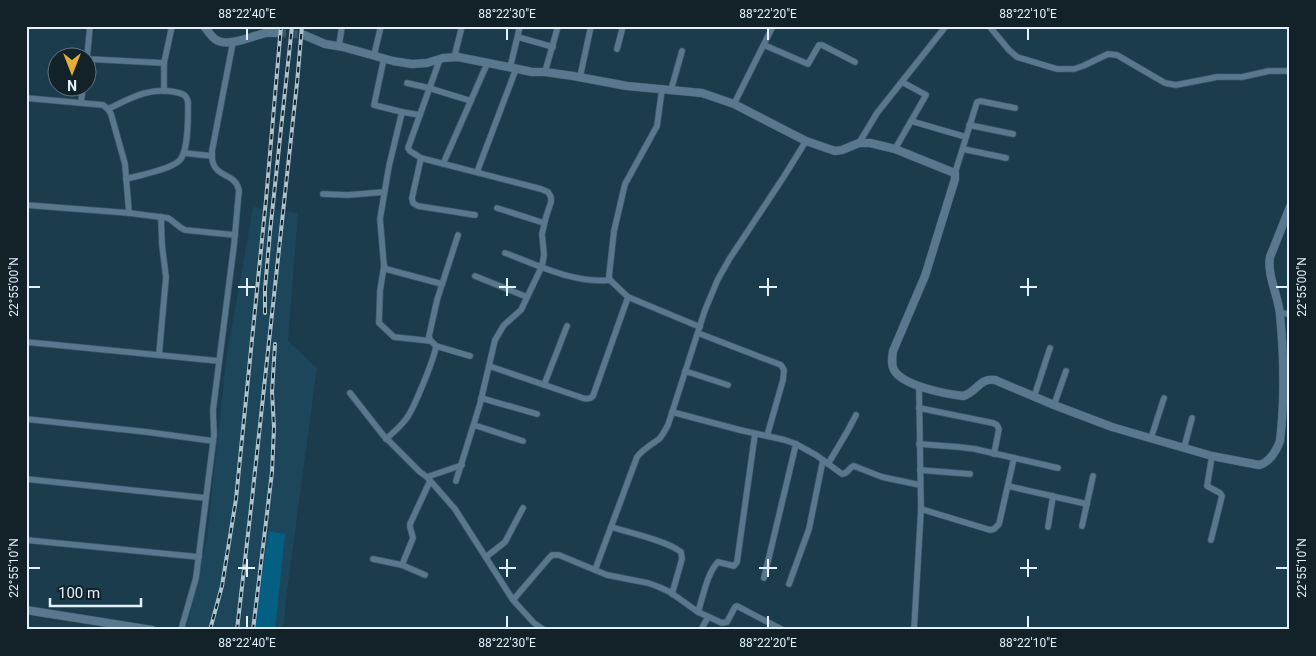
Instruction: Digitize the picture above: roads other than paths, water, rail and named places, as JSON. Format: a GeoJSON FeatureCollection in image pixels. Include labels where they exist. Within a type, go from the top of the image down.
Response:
{"type":"FeatureCollection","features":[{"type":"Feature","properties":{"kind":"street"},"geometry":{"type":"LineString","coordinates":[[88,48],[90,26]]}},
{"type":"Feature","properties":{"kind":"street"},"geometry":{"type":"LineString","coordinates":[[164,91],[164,64],[172,26]]}},
{"type":"Feature","properties":{"kind":"street"},"geometry":{"type":"LineString","coordinates":[[204,26],[216,40],[233,42],[244,40],[263,30],[278,33]]}},
{"type":"Feature","properties":{"kind":"street"},"geometry":{"type":"LineString","coordinates":[[339,46],[342,26]]}},
{"type":"Feature","properties":{"kind":"street"},"geometry":{"type":"LineString","coordinates":[[374,55],[381,26]]}},
{"type":"Feature","properties":{"kind":"street"},"geometry":{"type":"LineString","coordinates":[[454,58],[462,26]]}},
{"type":"Feature","properties":{"kind":"street"},"geometry":{"type":"LineString","coordinates":[[477,172],[513,68],[520,26]]}},
{"type":"Feature","properties":{"kind":"street"},"geometry":{"type":"LineString","coordinates":[[545,72],[558,26]]}},
{"type":"Feature","properties":{"kind":"street"},"geometry":{"type":"LineString","coordinates":[[580,77],[591,26]]}},
{"type":"Feature","properties":{"kind":"street"},"geometry":{"type":"LineString","coordinates":[[617,49],[623,26]]}},
{"type":"Feature","properties":{"kind":"street"},"geometry":{"type":"LineString","coordinates":[[734,104],[774,26]]}},
{"type":"Feature","properties":{"kind":"street"},"geometry":{"type":"LineString","coordinates":[[859,143],[877,113],[946,26]]}},
{"type":"Feature","properties":{"kind":"street"},"geometry":{"type":"LineString","coordinates":[[989,26],[1017,57],[1057,69],[1067,70],[1083,66],[1111,54],[1117,55],[1165,83],[1176,86],[1217,76],[1242,77],[1269,71],[1290,72]]}},
{"type":"Feature","properties":{"kind":"street"},"geometry":{"type":"LineString","coordinates":[[304,35],[325,44],[412,64],[458,57],[532,72],[580,77],[627,86],[702,93],[734,104],[806,141],[838,151],[859,143],[870,143],[895,149],[955,174]]}},
{"type":"Feature","properties":{"kind":"street"},"geometry":{"type":"LineString","coordinates":[[518,37],[553,47]]}},
{"type":"Feature","properties":{"kind":"street"},"geometry":{"type":"LineString","coordinates":[[182,630],[196,578],[199,557],[213,440],[213,410],[239,190],[238,183],[234,179],[217,170],[213,164],[212,156],[233,42]]}},
{"type":"Feature","properties":{"kind":"street"},"geometry":{"type":"LineString","coordinates":[[764,45],[808,64],[822,45],[855,62]]}},
{"type":"Feature","properties":{"kind":"street"},"geometry":{"type":"LineString","coordinates":[[671,90],[682,51]]}},
{"type":"Feature","properties":{"kind":"street"},"geometry":{"type":"LineString","coordinates":[[384,58],[374,105],[420,115]]}},
{"type":"Feature","properties":{"kind":"street"},"geometry":{"type":"LineString","coordinates":[[98,59],[164,64]]}},
{"type":"Feature","properties":{"kind":"street"},"geometry":{"type":"LineString","coordinates":[[440,59],[408,148],[410,152],[421,158],[541,188],[548,192],[551,197],[542,234],[544,255],[542,266],[521,310],[504,325],[494,340],[482,398],[456,481]]}},
{"type":"Feature","properties":{"kind":"street"},"geometry":{"type":"LineString","coordinates":[[443,164],[487,64]]}},
{"type":"Feature","properties":{"kind":"street"},"geometry":{"type":"LineString","coordinates":[[895,149],[926,95],[902,82]]}},
{"type":"Feature","properties":{"kind":"street"},"geometry":{"type":"LineString","coordinates":[[408,83],[471,101]]}},
{"type":"Feature","properties":{"kind":"street"},"geometry":{"type":"LineString","coordinates":[[662,89],[657,126],[624,184],[614,231],[610,280],[628,297],[781,365],[784,370],[783,380],[767,436]]}},
{"type":"Feature","properties":{"kind":"street"},"geometry":{"type":"LineString","coordinates":[[108,109],[138,95],[152,91],[184,94],[187,97],[186,145],[179,161],[169,167],[126,179]]}},
{"type":"Feature","properties":{"kind":"street"},"geometry":{"type":"LineString","coordinates":[[26,98],[81,102],[103,105],[108,109],[125,164],[129,213]]}},
{"type":"Feature","properties":{"kind":"street"},"geometry":{"type":"LineString","coordinates":[[81,102],[82,98]]}},
{"type":"Feature","properties":{"kind":"street"},"geometry":{"type":"LineString","coordinates":[[1014,108],[978,101],[975,104],[955,179],[925,276],[893,351],[892,364],[898,376],[919,386],[962,396],[967,395],[982,382],[990,379],[1112,427],[1212,456],[1263,464],[1278,447],[1281,433],[1284,372],[1280,313],[1269,270],[1269,263],[1290,207]]}},
{"type":"Feature","properties":{"kind":"street"},"geometry":{"type":"LineString","coordinates":[[402,112],[389,166],[380,220],[384,266],[380,291],[379,324],[394,337],[434,344],[470,356]]}},
{"type":"Feature","properties":{"kind":"street"},"geometry":{"type":"LineString","coordinates":[[911,121],[966,137]]}},
{"type":"Feature","properties":{"kind":"street"},"geometry":{"type":"LineString","coordinates":[[969,125],[1013,134]]}},
{"type":"Feature","properties":{"kind":"street"},"geometry":{"type":"LineString","coordinates":[[594,570],[637,457],[664,434],[668,425],[705,310],[718,279],[806,141]]}},
{"type":"Feature","properties":{"kind":"street"},"geometry":{"type":"LineString","coordinates":[[963,149],[1006,158]]}},
{"type":"Feature","properties":{"kind":"street"},"geometry":{"type":"LineString","coordinates":[[184,153],[212,156]]}},
{"type":"Feature","properties":{"kind":"street"},"geometry":{"type":"LineString","coordinates":[[421,158],[412,198],[413,203],[418,206],[475,215]]}},
{"type":"Feature","properties":{"kind":"street"},"geometry":{"type":"LineString","coordinates":[[323,194],[348,195],[384,192]]}},
{"type":"Feature","properties":{"kind":"street"},"geometry":{"type":"LineString","coordinates":[[26,205],[168,218],[185,230],[235,235]]}},
{"type":"Feature","properties":{"kind":"street"},"geometry":{"type":"LineString","coordinates":[[497,208],[544,223]]}},
{"type":"Feature","properties":{"kind":"street"},"geometry":{"type":"LineString","coordinates":[[159,355],[166,277],[161,217]]}},
{"type":"Feature","properties":{"kind":"street"},"geometry":{"type":"LineString","coordinates":[[386,439],[407,419],[434,353],[434,344],[429,336],[437,300],[458,235]]}},
{"type":"Feature","properties":{"kind":"street"},"geometry":{"type":"LineString","coordinates":[[505,253],[574,278],[596,282],[610,280]]}},
{"type":"Feature","properties":{"kind":"street"},"geometry":{"type":"LineString","coordinates":[[384,266],[386,269],[442,284]]}},
{"type":"Feature","properties":{"kind":"street"},"geometry":{"type":"LineString","coordinates":[[475,276],[527,297]]}},
{"type":"Feature","properties":{"kind":"street"},"geometry":{"type":"LineString","coordinates":[[489,366],[587,399],[591,398],[628,297]]}},
{"type":"Feature","properties":{"kind":"street"},"geometry":{"type":"LineString","coordinates":[[1280,313],[1290,314]]}},
{"type":"Feature","properties":{"kind":"street"},"geometry":{"type":"LineString","coordinates":[[544,385],[566,326]]}},
{"type":"Feature","properties":{"kind":"street"},"geometry":{"type":"LineString","coordinates":[[26,342],[219,361]]}},
{"type":"Feature","properties":{"kind":"street"},"geometry":{"type":"LineString","coordinates":[[1034,397],[1050,348]]}},
{"type":"Feature","properties":{"kind":"street"},"geometry":{"type":"LineString","coordinates":[[685,371],[728,384]]}},
{"type":"Feature","properties":{"kind":"street"},"geometry":{"type":"LineString","coordinates":[[1054,405],[1066,371]]}},
{"type":"Feature","properties":{"kind":"street"},"geometry":{"type":"LineString","coordinates":[[914,630],[921,510],[919,386]]}},
{"type":"Feature","properties":{"kind":"street"},"geometry":{"type":"LineString","coordinates":[[350,393],[386,439],[429,479],[455,509],[513,600],[544,630]]}},
{"type":"Feature","properties":{"kind":"street"},"geometry":{"type":"LineString","coordinates":[[482,398],[537,414]]}},
{"type":"Feature","properties":{"kind":"street"},"geometry":{"type":"LineString","coordinates":[[1151,438],[1164,398]]}},
{"type":"Feature","properties":{"kind":"street"},"geometry":{"type":"LineString","coordinates":[[918,408],[997,424],[999,430],[994,454]]}},
{"type":"Feature","properties":{"kind":"street"},"geometry":{"type":"LineString","coordinates":[[672,412],[796,444],[842,474],[854,466],[882,478],[920,485]]}},
{"type":"Feature","properties":{"kind":"street"},"geometry":{"type":"LineString","coordinates":[[789,584],[809,529],[825,462],[848,432],[856,415]]}},
{"type":"Feature","properties":{"kind":"street"},"geometry":{"type":"LineString","coordinates":[[1184,448],[1192,418]]}},
{"type":"Feature","properties":{"kind":"street"},"geometry":{"type":"LineString","coordinates":[[26,419],[213,440]]}},
{"type":"Feature","properties":{"kind":"street"},"geometry":{"type":"LineString","coordinates":[[474,425],[523,441]]}},
{"type":"Feature","properties":{"kind":"street"},"geometry":{"type":"LineString","coordinates":[[698,612],[710,573],[715,565],[721,562],[734,566],[737,562],[755,434]]}},
{"type":"Feature","properties":{"kind":"street"},"geometry":{"type":"LineString","coordinates":[[764,578],[796,444]]}},
{"type":"Feature","properties":{"kind":"street"},"geometry":{"type":"LineString","coordinates":[[919,444],[959,446],[1058,468]]}},
{"type":"Feature","properties":{"kind":"street"},"geometry":{"type":"LineString","coordinates":[[1211,540],[1222,496],[1207,486],[1212,456]]}},
{"type":"Feature","properties":{"kind":"street"},"geometry":{"type":"LineString","coordinates":[[921,510],[990,530],[994,529],[999,524],[1014,458]]}},
{"type":"Feature","properties":{"kind":"street"},"geometry":{"type":"LineString","coordinates":[[402,565],[413,538],[410,524],[429,479],[462,465]]}},
{"type":"Feature","properties":{"kind":"street"},"geometry":{"type":"LineString","coordinates":[[920,470],[970,474]]}},
{"type":"Feature","properties":{"kind":"street"},"geometry":{"type":"LineString","coordinates":[[1082,526],[1093,476]]}},
{"type":"Feature","properties":{"kind":"street"},"geometry":{"type":"LineString","coordinates":[[26,479],[206,498]]}},
{"type":"Feature","properties":{"kind":"street"},"geometry":{"type":"LineString","coordinates":[[1008,486],[1087,504]]}},
{"type":"Feature","properties":{"kind":"street"},"geometry":{"type":"LineString","coordinates":[[1048,527],[1053,496]]}},
{"type":"Feature","properties":{"kind":"street"},"geometry":{"type":"LineString","coordinates":[[486,557],[505,542],[523,508]]}},
{"type":"Feature","properties":{"kind":"street"},"geometry":{"type":"LineString","coordinates":[[610,527],[656,541],[678,549],[681,552],[682,559],[672,594]]}},
{"type":"Feature","properties":{"kind":"street"},"geometry":{"type":"LineString","coordinates":[[26,540],[199,557]]}},
{"type":"Feature","properties":{"kind":"street"},"geometry":{"type":"LineString","coordinates":[[513,600],[549,558],[559,555],[594,570],[659,587],[698,612],[722,623],[727,622],[737,606],[783,630]]}},
{"type":"Feature","properties":{"kind":"street"},"geometry":{"type":"LineString","coordinates":[[373,559],[402,565],[425,575]]}},
{"type":"Feature","properties":{"kind":"street"},"geometry":{"type":"LineString","coordinates":[[26,610],[152,630]]}},
{"type":"Feature","properties":{"kind":"street"},"geometry":{"type":"LineString","coordinates":[[701,630],[708,617]]}},
{"type":"Feature","properties":{"kind":"tunnel"},"geometry":{"type":"LineString","coordinates":[[278,33],[304,35]]}},
{"type":"Feature","properties":{"kind":"railway"},"geometry":{"type":"LineString","coordinates":[[210,630],[222,586],[236,499],[266,200],[281,26]]}},
{"type":"Feature","properties":{"kind":"railway"},"geometry":{"type":"LineString","coordinates":[[265,313],[270,232],[292,26]]}},
{"type":"Feature","properties":{"kind":"railway"},"geometry":{"type":"LineString","coordinates":[[237,630],[302,26]]}},
{"type":"Feature","properties":{"kind":"railway"},"geometry":{"type":"LineString","coordinates":[[253,630],[272,472],[274,427],[272,392],[275,344]]}}]}
